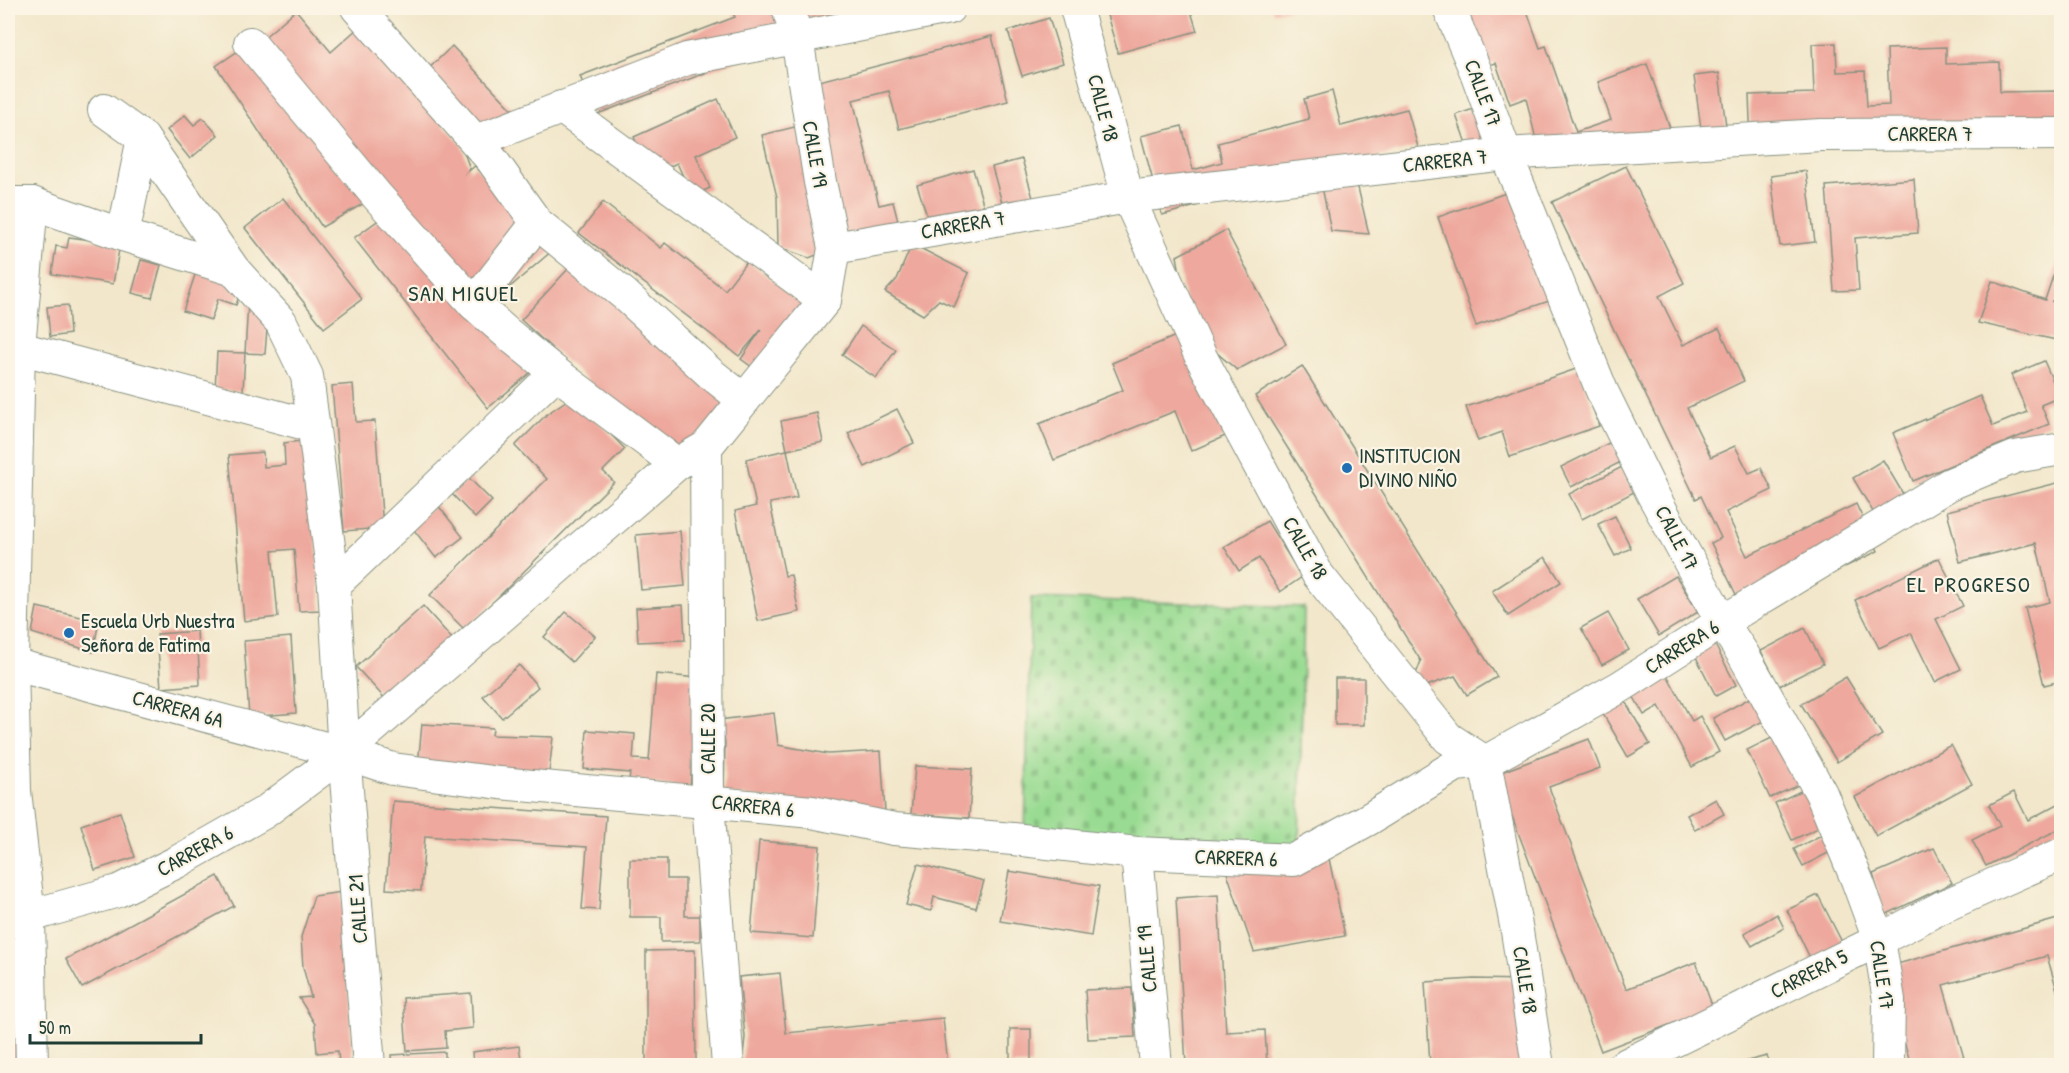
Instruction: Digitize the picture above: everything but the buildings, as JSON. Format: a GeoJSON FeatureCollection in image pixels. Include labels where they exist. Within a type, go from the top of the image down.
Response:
{"type":"FeatureCollection","features":[{"type":"Feature","properties":{"kind":"street"},"geometry":{"type":"LineString","coordinates":[[357,8],[492,160],[537,223],[625,295],[710,373],[744,400]]}},
{"type":"Feature","properties":{"kind":"street","name":"CALLE 19"},"geometry":{"type":"LineString","coordinates":[[788,8],[797,38],[820,182],[834,248],[825,300]]}},
{"type":"Feature","properties":{"kind":"street"},"geometry":{"type":"LineString","coordinates":[[476,141],[687,58],[950,8]]}},
{"type":"Feature","properties":{"kind":"street","name":"CALLE 18"},"geometry":{"type":"LineString","coordinates":[[1076,8],[1128,196],[1201,357],[1318,575],[1409,692],[1448,738],[1485,762],[1517,932],[1538,1065]]}},
{"type":"Feature","properties":{"kind":"street","name":"CALLE 17"},"geometry":{"type":"LineString","coordinates":[[1449,8],[1602,391],[1652,493],[1722,622],[1743,654],[1821,793],[1879,940],[1889,1000],[1888,1065]]}},
{"type":"Feature","properties":{"kind":"street"},"geometry":{"type":"LineString","coordinates":[[250,43],[377,196],[474,304],[556,373],[677,464]]}},
{"type":"Feature","properties":{"kind":"street"},"geometry":{"type":"LineString","coordinates":[[561,107],[825,300]]}},
{"type":"Feature","properties":{"kind":"street","name":"CALLE 21"},"geometry":{"type":"LineString","coordinates":[[104,110],[143,138],[234,270],[281,322],[307,376],[334,585],[344,753],[369,1065]]}},
{"type":"Feature","properties":{"kind":"street","name":"CARRERA 7"},"geometry":{"type":"LineString","coordinates":[[834,248],[1128,196],[1506,154],[1821,135],[2061,134]]}},
{"type":"Feature","properties":{"kind":"street"},"geometry":{"type":"LineString","coordinates":[[123,235],[143,138]]}},
{"type":"Feature","properties":{"kind":"street"},"geometry":{"type":"LineString","coordinates":[[32,1065],[18,919],[10,663],[13,346],[20,203],[234,270]]}},
{"type":"Feature","properties":{"kind":"street"},"geometry":{"type":"LineString","coordinates":[[474,304],[537,223]]}},
{"type":"Feature","properties":{"kind":"street","name":"CARRERA 6"},"geometry":{"type":"LineString","coordinates":[[18,919],[118,891],[177,862],[265,812],[344,753],[677,464],[706,447],[825,300]]}},
{"type":"Feature","properties":{"kind":"street"},"geometry":{"type":"LineString","coordinates":[[13,346],[313,426]]}},
{"type":"Feature","properties":{"kind":"street"},"geometry":{"type":"LineString","coordinates":[[334,585],[556,373]]}},
{"type":"Feature","properties":{"kind":"street","name":"CALLE 20"},"geometry":{"type":"LineString","coordinates":[[706,447],[708,801],[728,1065]]}},
{"type":"Feature","properties":{"kind":"street","name":"CARRERA 6"},"geometry":{"type":"LineString","coordinates":[[344,753],[393,769],[500,783],[812,812],[894,829],[1137,853],[1294,860],[1369,819],[1456,765],[1485,762],[1620,687],[1722,622],[1950,484],[2015,457],[2061,449]]}},
{"type":"Feature","properties":{"kind":"street","name":"CARRERA 6A"},"geometry":{"type":"LineString","coordinates":[[10,663],[344,753]]}},
{"type":"Feature","properties":{"kind":"street","name":"CALLE 19"},"geometry":{"type":"LineString","coordinates":[[1137,853],[1156,1065]]}},
{"type":"Feature","properties":{"kind":"street","name":"CARRERA 5"},"geometry":{"type":"LineString","coordinates":[[1623,1065],[1942,907],[2061,854]]}},
{"type":"Feature","properties":{"kind":"green space"},"geometry":{"type":"Polygon","coordinates":[[[1031,598],[1304,607],[1299,847],[1025,831],[1031,598]]]}},
{"type":"Feature","properties":{"kind":"place","name":"INSTITUCION DIVINO NIÑO"},"geometry":{"type":"Point","coordinates":[1347,468]}},
{"type":"Feature","properties":{"kind":"place","name":"Escuela Urb Nuestra Señora de Fatima"},"geometry":{"type":"Point","coordinates":[69,633]}},
{"type":"Feature","properties":{"kind":"district","name":"SAN MIGUEL"},"geometry":{"type":"Point","coordinates":[464,293]}},
{"type":"Feature","properties":{"kind":"district","name":"EL PROGRESO"},"geometry":{"type":"Point","coordinates":[1969,584]}}]}
